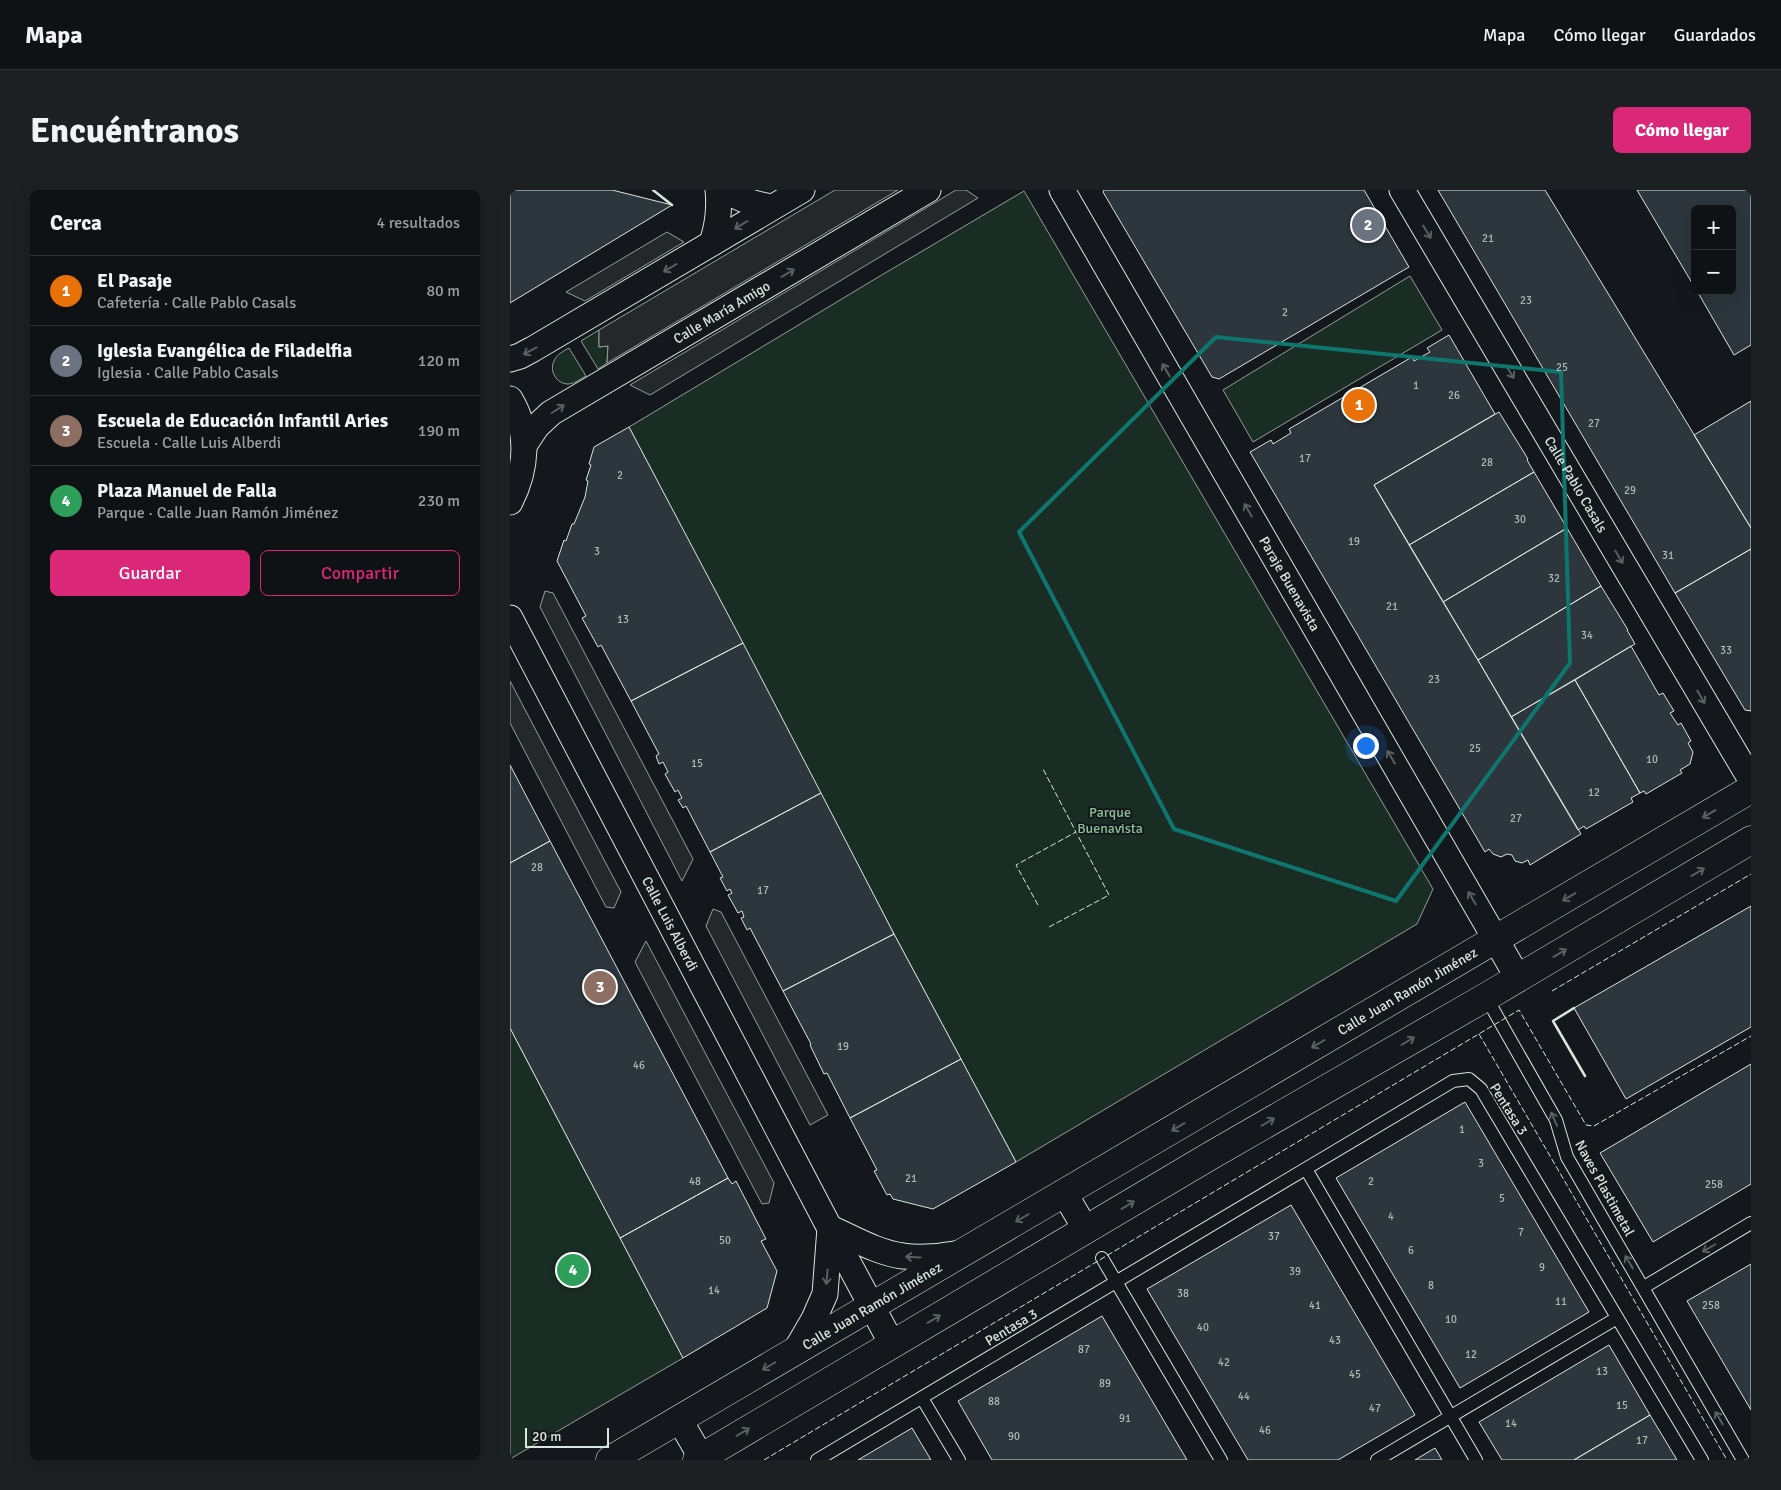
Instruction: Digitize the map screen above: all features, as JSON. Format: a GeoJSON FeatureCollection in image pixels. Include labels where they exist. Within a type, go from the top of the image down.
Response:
{"type":"FeatureCollection","features":[{"type":"Feature","properties":{"kind":"main road","name":"Calle Juan Ramón Jiménez"},"geometry":{"type":"LineString","coordinates":[[610,1460],[1751,789]]}},
{"type":"Feature","properties":{"kind":"main road"},"geometry":{"type":"LineString","coordinates":[[699,1459],[1210,1156],[1486,997],[1751,840]]}},
{"type":"Feature","properties":{"kind":"street"},"geometry":{"type":"LineString","coordinates":[[712,243],[719,222],[720,204],[718,190]]}},
{"type":"Feature","properties":{"kind":"street"},"geometry":{"type":"LineString","coordinates":[[725,190],[735,197],[752,204],[771,207]]}},
{"type":"Feature","properties":{"kind":"street"},"geometry":{"type":"LineString","coordinates":[[510,359],[533,349],[802,190]]}},
{"type":"Feature","properties":{"kind":"street","name":"Calle María Amigo"},"geometry":{"type":"LineString","coordinates":[[525,444],[537,426],[551,413],[928,190]]}},
{"type":"Feature","properties":{"kind":"street","name":"Paraje Buenavista"},"geometry":{"type":"LineString","coordinates":[[1062,190],[1518,978]]}},
{"type":"Feature","properties":{"kind":"street","name":"Calle Pablo Casals"},"geometry":{"type":"LineString","coordinates":[[1402,190],[1751,780]]}},
{"type":"Feature","properties":{"kind":"street"},"geometry":{"type":"LineString","coordinates":[[510,399],[522,424],[525,444],[524,463],[510,502]]}},
{"type":"Feature","properties":{"kind":"street","name":"Calle Luis Alberdi"},"geometry":{"type":"LineString","coordinates":[[510,618],[892,1344]]}},
{"type":"Feature","properties":{"kind":"street"},"geometry":{"type":"LineString","coordinates":[[1065,1194],[1086,1230]]}},
{"type":"Feature","properties":{"kind":"street"},"geometry":{"type":"LineString","coordinates":[[796,1350],[826,1294],[830,1228],[877,1248],[902,1256],[933,1258],[962,1253]]}},
{"type":"Feature","properties":{"kind":"street"},"geometry":{"type":"LineString","coordinates":[[679,1419],[699,1459]]}},
{"type":"Feature","properties":{"kind":"lane","name":"Naves Plastimetal"},"geometry":{"type":"LineString","coordinates":[[1486,997],[1556,1120],[1567,1156],[1743,1460]]}},
{"type":"Feature","properties":{"kind":"lane","name":"Pentasa 3"},"geometry":{"type":"LineString","coordinates":[[817,1460],[1453,1081],[1469,1078],[1481,1089],[1702,1460]]}},
{"type":"Feature","properties":{"kind":"lane"},"geometry":{"type":"LineString","coordinates":[[1306,1168],[1476,1460]]}},
{"type":"Feature","properties":{"kind":"lane"},"geometry":{"type":"LineString","coordinates":[[1644,1287],[1751,1223]]}},
{"type":"Feature","properties":{"kind":"lane"},"geometry":{"type":"LineString","coordinates":[[1102,1258],[1221,1460]]}},
{"type":"Feature","properties":{"kind":"lane"},"geometry":{"type":"LineString","coordinates":[[1377,1460],[1617,1318]]}},
{"type":"Feature","properties":{"kind":"lane"},"geometry":{"type":"LineString","coordinates":[[922,1398],[959,1460]]}},
{"type":"Feature","properties":{"kind":"highlighted area"},"geometry":{"type":"Polygon","coordinates":[[[1216,337],[1561,372],[1570,663],[1396,901],[1174,829],[1019,532],[1216,337]]]}},
{"type":"Feature","properties":{"kind":"green space","name":"Parque Buenavista"},"geometry":{"type":"Polygon","coordinates":[[[1024,191],[1433,889],[1417,924],[1016,1162],[894,934],[629,427],[1024,191]]]}},
{"type":"Feature","properties":{"kind":"green space"},"geometry":{"type":"Polygon","coordinates":[[[1410,276],[1442,330],[1253,442],[1223,390],[1410,276]]]}},
{"type":"Feature","properties":{"kind":"green space"},"geometry":{"type":"Polygon","coordinates":[[[599,330],[599,347],[608,346],[607,363],[598,369],[581,341],[599,330]]]}},
{"type":"Feature","properties":{"kind":"green space"},"geometry":{"type":"Polygon","coordinates":[[[569,348],[586,376],[568,384],[557,379],[552,368],[557,356],[569,348]]]}},
{"type":"Feature","properties":{"kind":"green space"},"geometry":{"type":"Polygon","coordinates":[[[510,1028],[683,1358],[510,1459],[510,1028]]]}},
{"type":"Feature","properties":{"kind":"shaded area"},"geometry":{"type":"Polygon","coordinates":[[[835,190],[898,190],[607,363],[608,346],[599,347],[599,330],[835,190]]]}},
{"type":"Feature","properties":{"kind":"shaded area"},"geometry":{"type":"Polygon","coordinates":[[[956,190],[966,190],[978,198],[650,395],[630,385],[956,190]]]}},
{"type":"Feature","properties":{"kind":"shaded area"},"geometry":{"type":"Polygon","coordinates":[[[667,232],[684,242],[585,301],[566,292],[667,232]]]}},
{"type":"Feature","properties":{"kind":"shaded area"},"geometry":{"type":"Polygon","coordinates":[[[545,591],[553,593],[693,859],[682,881],[540,607],[545,591]]]}},
{"type":"Feature","properties":{"kind":"shaded area"},"geometry":{"type":"Polygon","coordinates":[[[510,681],[621,892],[614,908],[606,907],[510,723],[510,681]]]}},
{"type":"Feature","properties":{"kind":"shaded area"},"geometry":{"type":"Polygon","coordinates":[[[713,909],[721,912],[828,1115],[810,1125],[706,926],[713,909]]]}},
{"type":"Feature","properties":{"kind":"shaded area"},"geometry":{"type":"Polygon","coordinates":[[[646,941],[774,1183],[769,1203],[762,1204],[635,962],[646,941]]]}},
{"type":"Feature","properties":{"kind":"building"},"geometry":{"type":"Polygon","coordinates":[[[510,190],[612,190],[672,205],[510,303],[510,190]]]}},
{"type":"Feature","properties":{"kind":"building"},"geometry":{"type":"Polygon","coordinates":[[[1104,190],[1364,190],[1409,267],[1219,379],[1212,377],[1103,192],[1104,190]]]}},
{"type":"Feature","properties":{"kind":"building"},"geometry":{"type":"Polygon","coordinates":[[[1438,190],[1545,190],[1751,528],[1751,549],[1675,593],[1438,190]]]}},
{"type":"Feature","properties":{"kind":"building"},"geometry":{"type":"Polygon","coordinates":[[[1637,190],[1751,190],[1751,345],[1734,355],[1699,295],[1736,295],[1736,205],[1691,205],[1691,281],[1637,190]]]}},
{"type":"Feature","properties":{"kind":"building"},"geometry":{"type":"Polygon","coordinates":[[[1449,335],[1495,414],[1374,485],[1581,834],[1530,865],[1528,860],[1522,863],[1515,861],[1512,855],[1507,854],[1501,857],[1493,854],[1489,849],[1485,852],[1250,452],[1271,440],[1273,444],[1291,433],[1289,429],[1412,357],[1414,361],[1430,352],[1427,348],[1449,335]]]}},
{"type":"Feature","properties":{"kind":"building"},"geometry":{"type":"Polygon","coordinates":[[[1751,401],[1751,528],[1694,435],[1751,401]]]}},
{"type":"Feature","properties":{"kind":"building"},"geometry":{"type":"Polygon","coordinates":[[[1499,412],[1534,472],[1409,545],[1374,485],[1499,412]]]}},
{"type":"Feature","properties":{"kind":"building"},"geometry":{"type":"Polygon","coordinates":[[[629,427],[743,643],[631,701],[601,645],[598,647],[582,618],[586,616],[557,561],[564,540],[566,541],[585,497],[588,481],[586,480],[594,447],[629,427]]]}},
{"type":"Feature","properties":{"kind":"building"},"geometry":{"type":"Polygon","coordinates":[[[1534,472],[1567,528],[1443,602],[1409,545],[1534,472]]]}},
{"type":"Feature","properties":{"kind":"building"},"geometry":{"type":"Polygon","coordinates":[[[1567,528],[1601,586],[1478,660],[1443,602],[1567,528]]]}},
{"type":"Feature","properties":{"kind":"building"},"geometry":{"type":"Polygon","coordinates":[[[1751,549],[1751,711],[1745,710],[1675,593],[1751,549]]]}},
{"type":"Feature","properties":{"kind":"building"},"geometry":{"type":"Polygon","coordinates":[[[1601,586],[1635,644],[1511,717],[1478,660],[1601,586]]]}},
{"type":"Feature","properties":{"kind":"building"},"geometry":{"type":"Polygon","coordinates":[[[743,643],[821,793],[710,852],[686,806],[683,808],[678,800],[682,798],[678,790],[675,792],[665,774],[668,772],[663,762],[659,764],[656,756],[659,754],[631,701],[743,643]]]}},
{"type":"Feature","properties":{"kind":"building"},"geometry":{"type":"Polygon","coordinates":[[[1631,646],[1659,695],[1663,693],[1674,711],[1670,713],[1678,725],[1681,723],[1691,741],[1688,743],[1693,752],[1690,764],[1680,770],[1682,773],[1646,794],[1644,791],[1640,793],[1575,680],[1631,646]]]}},
{"type":"Feature","properties":{"kind":"building"},"geometry":{"type":"Polygon","coordinates":[[[1575,680],[1640,793],[1631,798],[1633,802],[1586,829],[1584,826],[1578,830],[1511,717],[1575,680]]]}},
{"type":"Feature","properties":{"kind":"building"},"geometry":{"type":"Polygon","coordinates":[[[510,765],[550,841],[510,863],[510,765]]]}},
{"type":"Feature","properties":{"kind":"building"},"geometry":{"type":"Polygon","coordinates":[[[821,793],[894,934],[783,991],[750,928],[747,930],[741,918],[744,917],[742,911],[738,913],[728,895],[732,893],[730,889],[727,891],[720,878],[723,877],[710,852],[821,793]]]}},
{"type":"Feature","properties":{"kind":"building"},"geometry":{"type":"Polygon","coordinates":[[[550,841],[728,1178],[620,1238],[510,1028],[510,863],[550,841]]]}},
{"type":"Feature","properties":{"kind":"building"},"geometry":{"type":"Polygon","coordinates":[[[1751,906],[1751,1027],[1626,1099],[1574,1008],[1751,906]]]}},
{"type":"Feature","properties":{"kind":"building"},"geometry":{"type":"Polygon","coordinates":[[[894,934],[961,1059],[850,1118],[827,1073],[824,1074],[811,1044],[783,991],[894,934]]]}},
{"type":"Feature","properties":{"kind":"building"},"geometry":{"type":"Polygon","coordinates":[[[961,1059],[1016,1162],[933,1209],[893,1199],[890,1194],[887,1195],[874,1171],[877,1170],[850,1118],[961,1059]]]}},
{"type":"Feature","properties":{"kind":"building"},"geometry":{"type":"Polygon","coordinates":[[[1751,1064],[1751,1184],[1653,1242],[1600,1153],[1751,1064]]]}},
{"type":"Feature","properties":{"kind":"building"},"geometry":{"type":"Polygon","coordinates":[[[1465,1102],[1589,1312],[1460,1388],[1336,1178],[1465,1102]]]}},
{"type":"Feature","properties":{"kind":"building"},"geometry":{"type":"Polygon","coordinates":[[[728,1178],[732,1184],[736,1181],[766,1239],[761,1241],[777,1271],[767,1308],[683,1358],[620,1238],[728,1178]]]}},
{"type":"Feature","properties":{"kind":"building"},"geometry":{"type":"Polygon","coordinates":[[[1291,1205],[1415,1415],[1338,1460],[1248,1460],[1147,1289],[1291,1205]]]}},
{"type":"Feature","properties":{"kind":"building"},"geometry":{"type":"Polygon","coordinates":[[[1751,1264],[1751,1410],[1687,1301],[1751,1264]]]}},
{"type":"Feature","properties":{"kind":"building"},"geometry":{"type":"Polygon","coordinates":[[[1102,1316],[1187,1460],[992,1460],[958,1401],[1102,1316]]]}},
{"type":"Feature","properties":{"kind":"building"},"geometry":{"type":"Polygon","coordinates":[[[1609,1345],[1650,1415],[1574,1460],[1502,1460],[1479,1422],[1609,1345]]]}},
{"type":"Feature","properties":{"kind":"building"},"geometry":{"type":"Polygon","coordinates":[[[1650,1415],[1677,1460],[1574,1460],[1650,1415]]]}},
{"type":"Feature","properties":{"kind":"building"},"geometry":{"type":"Polygon","coordinates":[[[912,1428],[931,1460],[858,1460],[912,1428]]]}},
{"type":"Feature","properties":{"kind":"building"},"geometry":{"type":"Polygon","coordinates":[[[1435,1448],[1442,1460],[1415,1460],[1435,1448]]]}},
{"type":"Feature","properties":{"kind":"fence"},"geometry":{"type":"LineString","coordinates":[[1038,905],[1016,865],[1076,832],[1043,769]]}},
{"type":"Feature","properties":{"kind":"fence"},"geometry":{"type":"LineString","coordinates":[[1049,927],[1109,895],[1076,832]]}},
{"type":"Feature","properties":{"kind":"fence"},"geometry":{"type":"LineString","coordinates":[[1552,991],[1751,874]]}},
{"type":"Feature","properties":{"kind":"fence"},"geometry":{"type":"LineString","coordinates":[[764,1460],[1519,1010],[1586,1125],[1594,1126],[1751,1036]]}},
{"type":"Feature","properties":{"kind":"fence"},"geometry":{"type":"LineString","coordinates":[[1479,1034],[1727,1460]]}},
{"type":"Feature","properties":{"kind":"wall"},"geometry":{"type":"LineString","coordinates":[[653,190],[672,205]]}},
{"type":"Feature","properties":{"kind":"wall"},"geometry":{"type":"LineString","coordinates":[[1574,1008],[1553,1021],[1585,1076]]}},
{"type":"Feature","properties":{"kind":"place","name":"Iglesia Evangélica de Filadelfia"},"geometry":{"type":"Point","coordinates":[1368,225]}},
{"type":"Feature","properties":{"kind":"place","name":"El Pasaje"},"geometry":{"type":"Point","coordinates":[1359,405]}},
{"type":"Feature","properties":{"kind":"place","name":"Escuela de Educación Infantil Aries"},"geometry":{"type":"Point","coordinates":[600,987]}},
{"type":"Feature","properties":{"kind":"place","name":"Plaza Manuel de Falla"},"geometry":{"type":"Point","coordinates":[573,1270]}}]}
